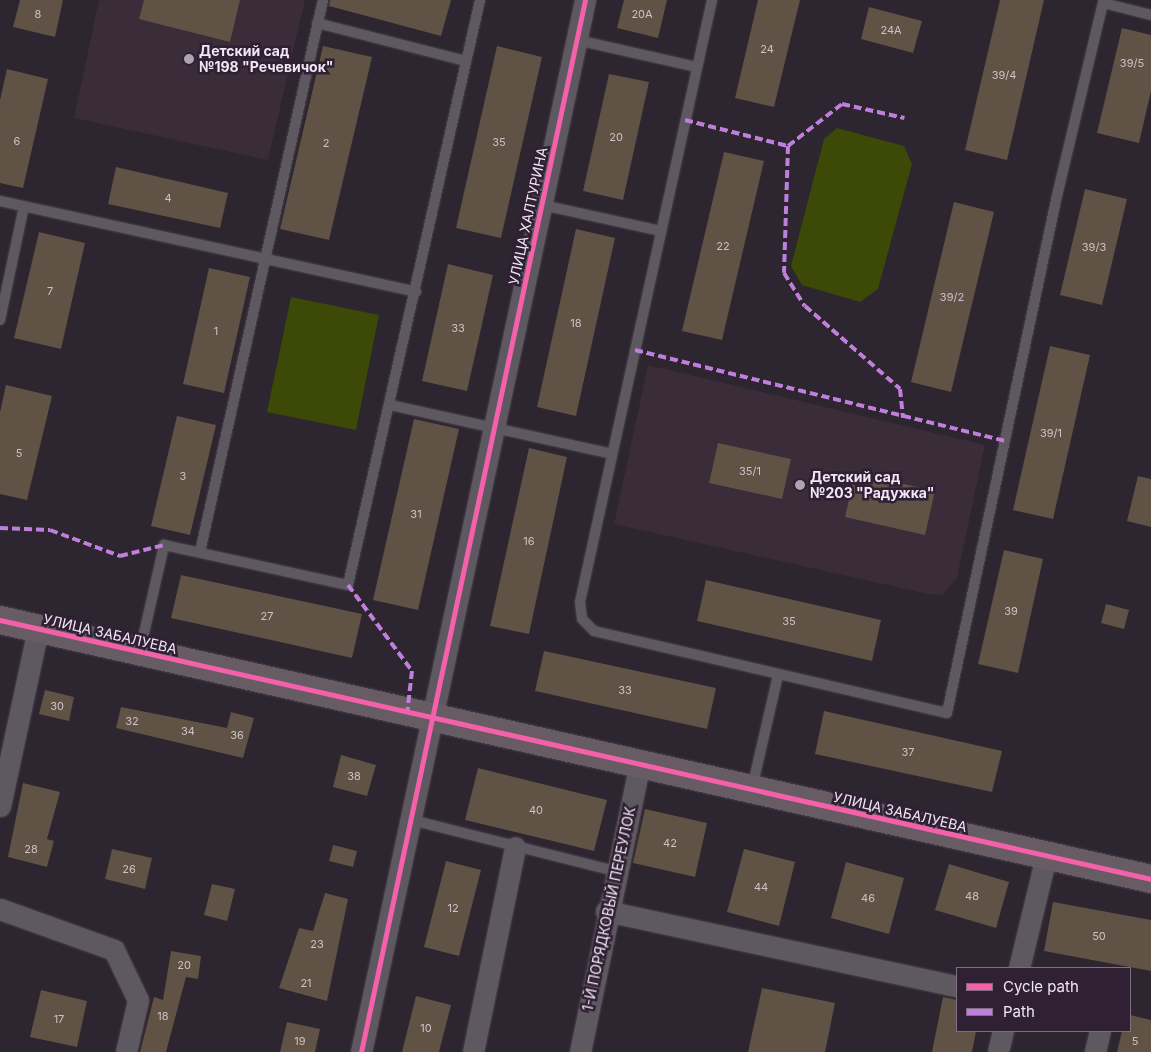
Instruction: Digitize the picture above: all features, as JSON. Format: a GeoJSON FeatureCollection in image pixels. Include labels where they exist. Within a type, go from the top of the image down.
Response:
{"type":"FeatureCollection","features":[{"type":"Feature","properties":{"kind":"street","name":"УЛИЦА ХАЛТУРИНА"},"geometry":{"type":"LineString","coordinates":[[361,1052],[435,720],[585,0]]}},
{"type":"Feature","properties":{"kind":"street","name":"УЛИЦА ЗАБАЛУЕВА"},"geometry":{"type":"LineString","coordinates":[[0,620],[639,767],[1151,879]]}},
{"type":"Feature","properties":{"kind":"street"},"geometry":{"type":"LineString","coordinates":[[0,806],[38,629]]}},
{"type":"Feature","properties":{"kind":"street","name":"1-Й ПОРЯДКОВЫЙ ПЕРЕУЛОК"},"geometry":{"type":"LineString","coordinates":[[580,1052],[606,911],[639,767]]}},
{"type":"Feature","properties":{"kind":"street"},"geometry":{"type":"LineString","coordinates":[[472,1052],[515,847]]}},
{"type":"Feature","properties":{"kind":"street"},"geometry":{"type":"LineString","coordinates":[[1019,967],[1046,856]]}},
{"type":"Feature","properties":{"kind":"street"},"geometry":{"type":"LineString","coordinates":[[0,909],[114,950],[138,1000],[126,1052]]}},
{"type":"Feature","properties":{"kind":"street"},"geometry":{"type":"LineString","coordinates":[[606,911],[956,986]]}},
{"type":"Feature","properties":{"kind":"street"},"geometry":{"type":"LineString","coordinates":[[998,1052],[1003,1032]]}},
{"type":"Feature","properties":{"kind":"street"},"geometry":{"type":"LineString","coordinates":[[1095,1052],[1100,1032]]}},
{"type":"Feature","properties":{"kind":"lane"},"geometry":{"type":"LineString","coordinates":[[200,552],[268,259],[323,0]]}},
{"type":"Feature","properties":{"kind":"lane"},"geometry":{"type":"LineString","coordinates":[[140,652],[164,544],[348,585],[416,292],[480,0]]}},
{"type":"Feature","properties":{"kind":"lane"},"geometry":{"type":"LineString","coordinates":[[712,0],[580,602],[582,619],[594,631],[947,713],[1056,200],[1103,4],[1151,15]]}},
{"type":"Feature","properties":{"kind":"lane"},"geometry":{"type":"LineString","coordinates":[[317,24],[466,60]]}},
{"type":"Feature","properties":{"kind":"lane"},"geometry":{"type":"LineString","coordinates":[[577,40],[697,67]]}},
{"type":"Feature","properties":{"kind":"lane"},"geometry":{"type":"LineString","coordinates":[[0,201],[416,292]]}},
{"type":"Feature","properties":{"kind":"lane"},"geometry":{"type":"LineString","coordinates":[[0,320],[24,206]]}},
{"type":"Feature","properties":{"kind":"lane"},"geometry":{"type":"LineString","coordinates":[[542,206],[661,232]]}},
{"type":"Feature","properties":{"kind":"lane"},"geometry":{"type":"LineString","coordinates":[[390,405],[612,454]]}},
{"type":"Feature","properties":{"kind":"lane"},"geometry":{"type":"LineString","coordinates":[[752,791],[778,675]]}},
{"type":"Feature","properties":{"kind":"lane"},"geometry":{"type":"LineString","coordinates":[[412,820],[615,871]]}},
{"type":"Feature","properties":{"kind":"shaded area","name":"Детский сад №198 \"Речевичок\""},"geometry":{"type":"Polygon","coordinates":[[[99,0],[305,0],[268,160],[74,118],[99,0]]]}},
{"type":"Feature","properties":{"kind":"shaded area","name":"Детский сад №203 \"Радужка\""},"geometry":{"type":"Polygon","coordinates":[[[648,365],[985,445],[957,578],[943,595],[928,594],[614,524],[648,365]]]}},
{"type":"Feature","properties":{"kind":"green space"},"geometry":{"type":"Polygon","coordinates":[[[837,128],[904,146],[912,164],[878,289],[860,302],[802,285],[791,266],[824,139],[837,128]]]}},
{"type":"Feature","properties":{"kind":"green space"},"geometry":{"type":"Polygon","coordinates":[[[291,297],[379,315],[356,430],[267,412],[291,297]]]}},
{"type":"Feature","properties":{"kind":"building"},"geometry":{"type":"Polygon","coordinates":[[[20,0],[63,0],[55,37],[13,27],[20,0]]]}},
{"type":"Feature","properties":{"kind":"building"},"geometry":{"type":"Polygon","coordinates":[[[144,0],[240,0],[230,42],[139,19],[144,0]]]}},
{"type":"Feature","properties":{"kind":"building"},"geometry":{"type":"Polygon","coordinates":[[[330,0],[451,0],[441,36],[329,6],[330,0]]]}},
{"type":"Feature","properties":{"kind":"building"},"geometry":{"type":"Polygon","coordinates":[[[624,0],[667,0],[658,38],[617,28],[624,0]]]}},
{"type":"Feature","properties":{"kind":"building"},"geometry":{"type":"Polygon","coordinates":[[[758,0],[800,0],[774,107],[735,98],[758,0]]]}},
{"type":"Feature","properties":{"kind":"building"},"geometry":{"type":"Polygon","coordinates":[[[1000,0],[1044,0],[1007,160],[965,150],[1000,0]]]}},
{"type":"Feature","properties":{"kind":"building"},"geometry":{"type":"Polygon","coordinates":[[[869,7],[922,21],[913,53],[861,39],[869,7]]]}},
{"type":"Feature","properties":{"kind":"building"},"geometry":{"type":"Polygon","coordinates":[[[1122,28],[1151,35],[1151,91],[1139,143],[1097,133],[1122,28]]]}},
{"type":"Feature","properties":{"kind":"building"},"geometry":{"type":"Polygon","coordinates":[[[323,46],[372,57],[329,240],[280,229],[323,46]]]}},
{"type":"Feature","properties":{"kind":"building"},"geometry":{"type":"Polygon","coordinates":[[[497,46],[542,57],[501,238],[456,228],[497,46]]]}},
{"type":"Feature","properties":{"kind":"building"},"geometry":{"type":"Polygon","coordinates":[[[7,69],[48,79],[23,188],[0,183],[0,100],[7,69]]]}},
{"type":"Feature","properties":{"kind":"building"},"geometry":{"type":"Polygon","coordinates":[[[609,74],[649,82],[623,200],[583,191],[609,74]]]}},
{"type":"Feature","properties":{"kind":"building"},"geometry":{"type":"Polygon","coordinates":[[[724,152],[764,161],[722,340],[682,331],[724,152]]]}},
{"type":"Feature","properties":{"kind":"building"},"geometry":{"type":"Polygon","coordinates":[[[116,167],[228,193],[220,228],[108,204],[116,167]]]}},
{"type":"Feature","properties":{"kind":"building"},"geometry":{"type":"Polygon","coordinates":[[[1085,189],[1127,199],[1102,305],[1060,295],[1085,189]]]}},
{"type":"Feature","properties":{"kind":"building"},"geometry":{"type":"Polygon","coordinates":[[[954,202],[994,212],[951,392],[911,382],[954,202]]]}},
{"type":"Feature","properties":{"kind":"building"},"geometry":{"type":"Polygon","coordinates":[[[576,229],[615,238],[576,416],[537,407],[576,229]]]}},
{"type":"Feature","properties":{"kind":"building"},"geometry":{"type":"Polygon","coordinates":[[[39,232],[85,243],[61,349],[14,338],[39,232]]]}},
{"type":"Feature","properties":{"kind":"building"},"geometry":{"type":"Polygon","coordinates":[[[448,264],[493,275],[467,391],[422,381],[448,264]]]}},
{"type":"Feature","properties":{"kind":"building"},"geometry":{"type":"Polygon","coordinates":[[[209,268],[250,277],[224,393],[183,384],[209,268]]]}},
{"type":"Feature","properties":{"kind":"building"},"geometry":{"type":"Polygon","coordinates":[[[1050,346],[1090,355],[1053,519],[1013,510],[1050,346]]]}},
{"type":"Feature","properties":{"kind":"building"},"geometry":{"type":"Polygon","coordinates":[[[6,385],[52,396],[27,500],[0,494],[0,412],[6,385]]]}},
{"type":"Feature","properties":{"kind":"building"},"geometry":{"type":"Polygon","coordinates":[[[177,416],[216,425],[190,535],[151,526],[177,416]]]}},
{"type":"Feature","properties":{"kind":"building"},"geometry":{"type":"Polygon","coordinates":[[[414,419],[459,429],[418,610],[373,600],[414,419]]]}},
{"type":"Feature","properties":{"kind":"building"},"geometry":{"type":"Polygon","coordinates":[[[718,443],[791,459],[782,499],[709,483],[718,443]]]}},
{"type":"Feature","properties":{"kind":"building"},"geometry":{"type":"Polygon","coordinates":[[[529,448],[567,457],[529,634],[490,626],[529,448]]]}},
{"type":"Feature","properties":{"kind":"building"},"geometry":{"type":"Polygon","coordinates":[[[855,473],[935,491],[925,535],[845,517],[855,473]]]}},
{"type":"Feature","properties":{"kind":"building"},"geometry":{"type":"Polygon","coordinates":[[[1138,476],[1151,479],[1151,527],[1127,521],[1138,476]]]}},
{"type":"Feature","properties":{"kind":"building"},"geometry":{"type":"Polygon","coordinates":[[[1004,550],[1043,559],[1018,673],[978,664],[1004,550]]]}},
{"type":"Feature","properties":{"kind":"building"},"geometry":{"type":"Polygon","coordinates":[[[181,575],[362,614],[352,658],[171,618],[181,575]]]}},
{"type":"Feature","properties":{"kind":"building"},"geometry":{"type":"Polygon","coordinates":[[[706,580],[881,620],[872,661],[697,621],[706,580]]]}},
{"type":"Feature","properties":{"kind":"building"},"geometry":{"type":"Polygon","coordinates":[[[1106,604],[1129,610],[1124,629],[1101,623],[1106,604]]]}},
{"type":"Feature","properties":{"kind":"building"},"geometry":{"type":"Polygon","coordinates":[[[544,651],[716,688],[707,729],[535,691],[544,651]]]}},
{"type":"Feature","properties":{"kind":"building"},"geometry":{"type":"Polygon","coordinates":[[[45,690],[74,697],[69,721],[39,714],[45,690]]]}},
{"type":"Feature","properties":{"kind":"building"},"geometry":{"type":"Polygon","coordinates":[[[121,707],[227,728],[231,712],[254,718],[243,758],[116,728],[121,707]]]}},
{"type":"Feature","properties":{"kind":"building"},"geometry":{"type":"Polygon","coordinates":[[[824,711],[1002,751],[992,792],[815,754],[824,711]]]}},
{"type":"Feature","properties":{"kind":"building"},"geometry":{"type":"Polygon","coordinates":[[[341,755],[376,765],[367,796],[333,787],[341,755]]]}},
{"type":"Feature","properties":{"kind":"building"},"geometry":{"type":"Polygon","coordinates":[[[478,768],[607,800],[594,851],[465,820],[478,768]]]}},
{"type":"Feature","properties":{"kind":"building"},"geometry":{"type":"Polygon","coordinates":[[[23,783],[60,792],[47,839],[54,841],[47,867],[8,857],[23,783]]]}},
{"type":"Feature","properties":{"kind":"building"},"geometry":{"type":"Polygon","coordinates":[[[645,809],[707,823],[695,877],[633,863],[645,809]]]}},
{"type":"Feature","properties":{"kind":"building"},"geometry":{"type":"Polygon","coordinates":[[[333,845],[357,851],[353,867],[329,861],[333,845]]]}},
{"type":"Feature","properties":{"kind":"building"},"geometry":{"type":"Polygon","coordinates":[[[112,849],[152,858],[145,889],[105,879],[112,849]]]}},
{"type":"Feature","properties":{"kind":"building"},"geometry":{"type":"Polygon","coordinates":[[[744,849],[795,862],[779,926],[727,912],[744,849]]]}},
{"type":"Feature","properties":{"kind":"building"},"geometry":{"type":"Polygon","coordinates":[[[446,861],[481,870],[459,956],[424,947],[446,861]]]}},
{"type":"Feature","properties":{"kind":"building"},"geometry":{"type":"Polygon","coordinates":[[[846,862],[904,878],[889,934],[831,918],[846,862]]]}},
{"type":"Feature","properties":{"kind":"building"},"geometry":{"type":"Polygon","coordinates":[[[949,864],[1009,882],[996,928],[935,910],[949,864]]]}},
{"type":"Feature","properties":{"kind":"building"},"geometry":{"type":"Polygon","coordinates":[[[212,884],[235,889],[227,921],[204,915],[212,884]]]}},
{"type":"Feature","properties":{"kind":"building"},"geometry":{"type":"Polygon","coordinates":[[[325,893],[348,899],[327,1001],[279,988],[299,928],[313,931],[325,893]]]}},
{"type":"Feature","properties":{"kind":"building"},"geometry":{"type":"Polygon","coordinates":[[[1053,902],[1151,920],[1151,971],[1044,951],[1053,902]]]}},
{"type":"Feature","properties":{"kind":"building"},"geometry":{"type":"Polygon","coordinates":[[[171,951],[201,956],[198,979],[186,977],[166,1052],[140,1052],[154,997],[163,1000],[171,951]]]}},
{"type":"Feature","properties":{"kind":"building"},"geometry":{"type":"Polygon","coordinates":[[[762,988],[835,1003],[825,1052],[748,1052],[762,988]]]}},
{"type":"Feature","properties":{"kind":"building"},"geometry":{"type":"Polygon","coordinates":[[[41,990],[87,1001],[77,1047],[30,1037],[41,990]]]}},
{"type":"Feature","properties":{"kind":"building"},"geometry":{"type":"Polygon","coordinates":[[[416,996],[451,1005],[439,1052],[402,1052],[416,996]]]}},
{"type":"Feature","properties":{"kind":"building"},"geometry":{"type":"Polygon","coordinates":[[[943,997],[956,1000],[956,1032],[976,1032],[972,1052],[932,1052],[943,997]]]}},
{"type":"Feature","properties":{"kind":"building"},"geometry":{"type":"Polygon","coordinates":[[[1131,1015],[1151,1020],[1151,1052],[1117,1052],[1122,1032],[1131,1032],[1131,1015]]]}},
{"type":"Feature","properties":{"kind":"building"},"geometry":{"type":"Polygon","coordinates":[[[287,1022],[320,1029],[315,1052],[280,1052],[287,1022]]]}},
{"type":"Feature","properties":{"kind":"marked path"},"geometry":{"type":"LineString","coordinates":[[685,120],[788,146],[842,104],[904,118]]}},
{"type":"Feature","properties":{"kind":"marked path"},"geometry":{"type":"LineString","coordinates":[[788,146],[784,273],[805,306],[900,389],[903,418]]}},
{"type":"Feature","properties":{"kind":"marked path"},"geometry":{"type":"LineString","coordinates":[[635,350],[1005,441]]}},
{"type":"Feature","properties":{"kind":"marked path"},"geometry":{"type":"LineString","coordinates":[[0,528],[50,530],[120,556],[164,545]]}},
{"type":"Feature","properties":{"kind":"marked path"},"geometry":{"type":"LineString","coordinates":[[348,585],[412,671],[407,714]]}},
{"type":"Feature","properties":{"kind":"cycle path"},"geometry":{"type":"LineString","coordinates":[[361,1052],[585,0]]}},
{"type":"Feature","properties":{"kind":"cycle path"},"geometry":{"type":"LineString","coordinates":[[0,620],[1151,879]]}},
{"type":"Feature","properties":{"kind":"place","name":"Детский сад №198 \"Речевичок\""},"geometry":{"type":"Point","coordinates":[189,59]}},
{"type":"Feature","properties":{"kind":"place","name":"Детский сад №203 \"Радужка\""},"geometry":{"type":"Point","coordinates":[800,485]}}]}
